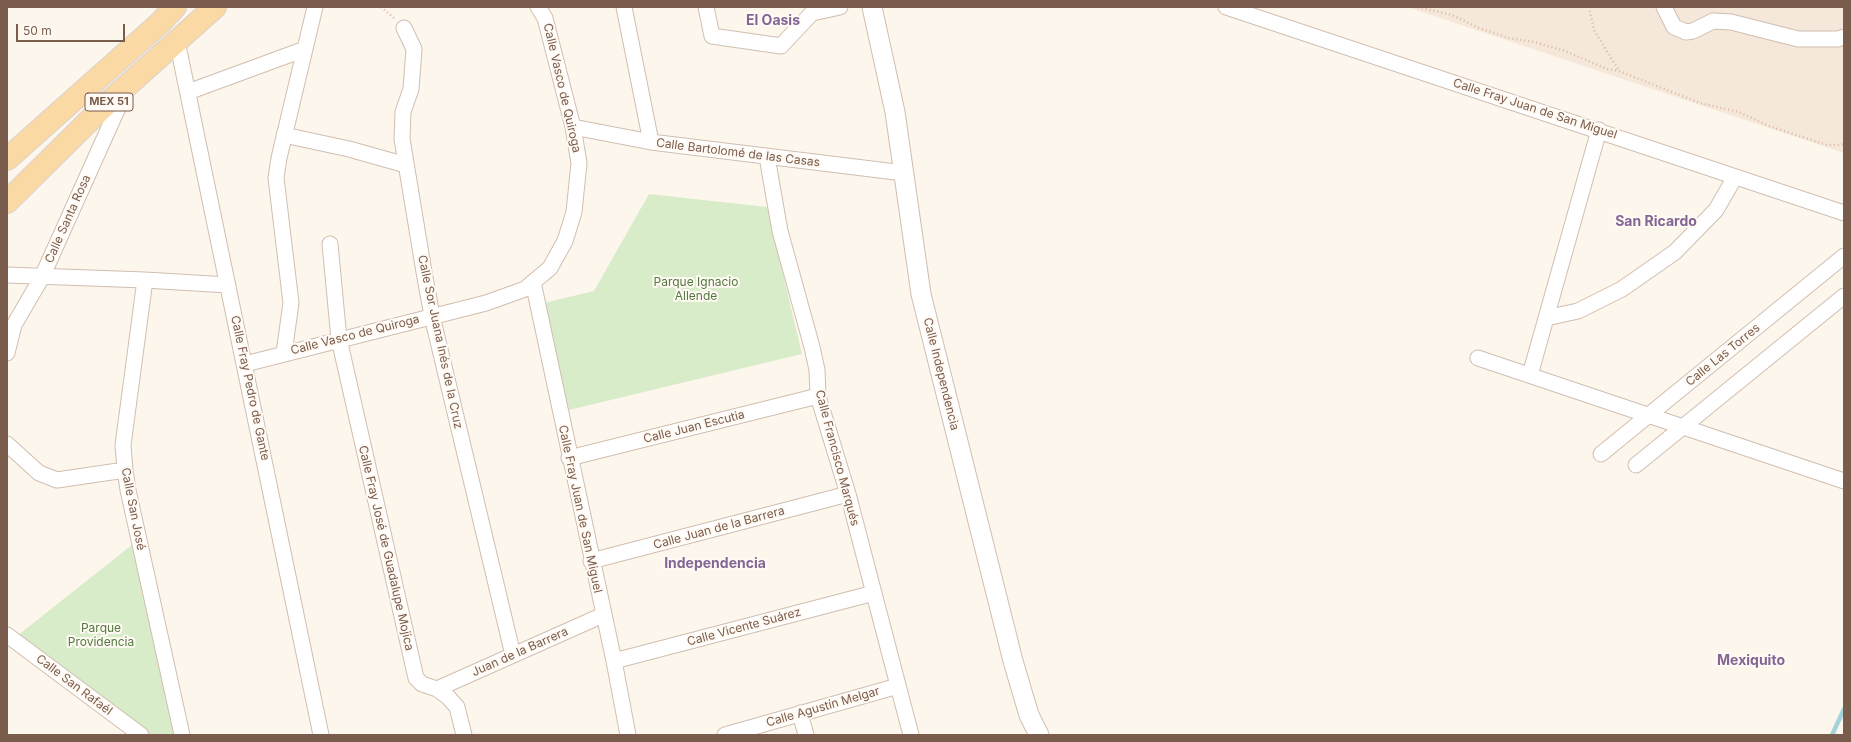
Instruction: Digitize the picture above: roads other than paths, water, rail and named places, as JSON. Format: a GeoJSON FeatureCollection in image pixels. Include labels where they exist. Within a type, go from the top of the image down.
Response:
{"type":"FeatureCollection","features":[{"type":"Feature","properties":{"kind":"main road","name":"MEX 51"},"geometry":{"type":"LineString","coordinates":[[7,159],[160,23],[175,7]]}},
{"type":"Feature","properties":{"kind":"main road","name":"MEX 51"},"geometry":{"type":"LineString","coordinates":[[7,202],[128,84],[215,7]]}},
{"type":"Feature","properties":{"kind":"street","name":"Calle Vasco de Quiroga"},"geometry":{"type":"LineString","coordinates":[[284,353],[291,303],[276,178],[284,135],[314,7]]}},
{"type":"Feature","properties":{"kind":"street","name":"Calle Vasco de Quiroga"},"geometry":{"type":"LineString","coordinates":[[245,364],[338,339],[486,303],[525,289],[550,268],[565,241],[574,212],[579,163],[573,127],[545,18],[538,7]]}},
{"type":"Feature","properties":{"kind":"street"},"geometry":{"type":"LineString","coordinates":[[624,7],[651,142]]}},
{"type":"Feature","properties":{"kind":"street"},"geometry":{"type":"LineString","coordinates":[[706,7],[712,36],[781,46],[812,10],[840,7]]}},
{"type":"Feature","properties":{"kind":"street","name":"Calle Independencia"},"geometry":{"type":"LineString","coordinates":[[872,7],[895,112],[921,294],[1013,661],[1029,715],[1039,735]]}},
{"type":"Feature","properties":{"kind":"street","name":"Calle Fray Juan de San Miguel"},"geometry":{"type":"LineString","coordinates":[[1226,7],[1844,213]]}},
{"type":"Feature","properties":{"kind":"street"},"geometry":{"type":"LineString","coordinates":[[1664,7],[1674,27],[1686,32],[1693,31],[1713,21],[1731,22],[1798,39],[1838,39],[1844,37]]}},
{"type":"Feature","properties":{"kind":"street","name":"Calle Sor Juana Inés de la Cruz"},"geometry":{"type":"LineString","coordinates":[[404,28],[414,49],[411,89],[402,112],[402,139],[432,316],[513,655]]}},
{"type":"Feature","properties":{"kind":"street","name":"Calle Fray Pedro de Gante"},"geometry":{"type":"LineString","coordinates":[[177,41],[321,735]]}},
{"type":"Feature","properties":{"kind":"street"},"geometry":{"type":"LineString","coordinates":[[188,92],[304,49]]}},
{"type":"Feature","properties":{"kind":"street","name":"Calle Santa Rosa"},"geometry":{"type":"LineString","coordinates":[[7,353],[14,325],[42,276],[128,84]]}},
{"type":"Feature","properties":{"kind":"street","name":"Calle Bartolomé de las Casas"},"geometry":{"type":"LineString","coordinates":[[573,127],[651,142],[904,173]]}},
{"type":"Feature","properties":{"kind":"street"},"geometry":{"type":"LineString","coordinates":[[1530,375],[1598,130]]}},
{"type":"Feature","properties":{"kind":"street"},"geometry":{"type":"LineString","coordinates":[[284,135],[349,149],[406,165]]}},
{"type":"Feature","properties":{"kind":"street","name":"Calle Francisco Marqués"},"geometry":{"type":"LineString","coordinates":[[768,156],[780,231],[817,370],[818,396],[848,494],[911,735]]}},
{"type":"Feature","properties":{"kind":"street"},"geometry":{"type":"LineString","coordinates":[[1546,318],[1578,311],[1622,289],[1675,252],[1716,210],[1735,177]]}},
{"type":"Feature","properties":{"kind":"street","name":"Calle Fray José de Guadalupe Mojica"},"geometry":{"type":"LineString","coordinates":[[330,244],[338,339],[416,678],[422,684],[437,689],[448,697],[456,707],[464,735]]}},
{"type":"Feature","properties":{"kind":"street","name":"Calle Las Torres"},"geometry":{"type":"LineString","coordinates":[[1601,454],[1650,416],[1844,256]]}},
{"type":"Feature","properties":{"kind":"street"},"geometry":{"type":"LineString","coordinates":[[7,275],[145,280],[228,285]]}},
{"type":"Feature","properties":{"kind":"street","name":"Calle San José"},"geometry":{"type":"LineString","coordinates":[[145,280],[123,445],[125,470],[128,490],[182,735]]}},
{"type":"Feature","properties":{"kind":"street","name":"Calle Fray Juan de San Miguel"},"geometry":{"type":"LineString","coordinates":[[533,282],[591,561],[614,661],[628,735]]}},
{"type":"Feature","properties":{"kind":"street"},"geometry":{"type":"LineString","coordinates":[[1636,466],[1844,296]]}},
{"type":"Feature","properties":{"kind":"street"},"geometry":{"type":"LineString","coordinates":[[1478,358],[1844,481]]}},
{"type":"Feature","properties":{"kind":"street","name":"Calle Juan Escutia"},"geometry":{"type":"LineString","coordinates":[[569,458],[818,396]]}},
{"type":"Feature","properties":{"kind":"street"},"geometry":{"type":"LineString","coordinates":[[7,444],[39,473],[57,480],[125,470]]}},
{"type":"Feature","properties":{"kind":"street","name":"Calle Juan de la Barrera"},"geometry":{"type":"LineString","coordinates":[[591,561],[848,494]]}},
{"type":"Feature","properties":{"kind":"street","name":"Calle Vicente Suárez"},"geometry":{"type":"LineString","coordinates":[[614,661],[874,593]]}},
{"type":"Feature","properties":{"kind":"street","name":"Juan de la Barrera"},"geometry":{"type":"LineString","coordinates":[[437,689],[603,615]]}},
{"type":"Feature","properties":{"kind":"street","name":"Calle San Rafaél"},"geometry":{"type":"LineString","coordinates":[[7,635],[141,735]]}},
{"type":"Feature","properties":{"kind":"street","name":"Calle Agustín Melgar"},"geometry":{"type":"LineString","coordinates":[[725,735],[898,686]]}},
{"type":"Feature","properties":{"kind":"street"},"geometry":{"type":"LineString","coordinates":[[800,713],[806,735]]}},
{"type":"Feature","properties":{"kind":"waterway"},"geometry":{"type":"LineString","coordinates":[[1832,735],[1844,709]]}},
{"type":"Feature","properties":{"kind":"district","name":"El Oasis"},"geometry":{"type":"Point","coordinates":[773,21]}},
{"type":"Feature","properties":{"kind":"district","name":"San Ricardo"},"geometry":{"type":"Point","coordinates":[1656,222]}},
{"type":"Feature","properties":{"kind":"district","name":"Independencia"},"geometry":{"type":"Point","coordinates":[715,564]}},
{"type":"Feature","properties":{"kind":"district","name":"Mexiquito"},"geometry":{"type":"Point","coordinates":[1751,661]}},
{"type":"Feature","properties":{"kind":"park label","name":"Parque Ignacio Allende"},"geometry":{"type":"Point","coordinates":[696,289]}},
{"type":"Feature","properties":{"kind":"park label","name":"Parque Providencia"},"geometry":{"type":"Point","coordinates":[101,635]}}]}
